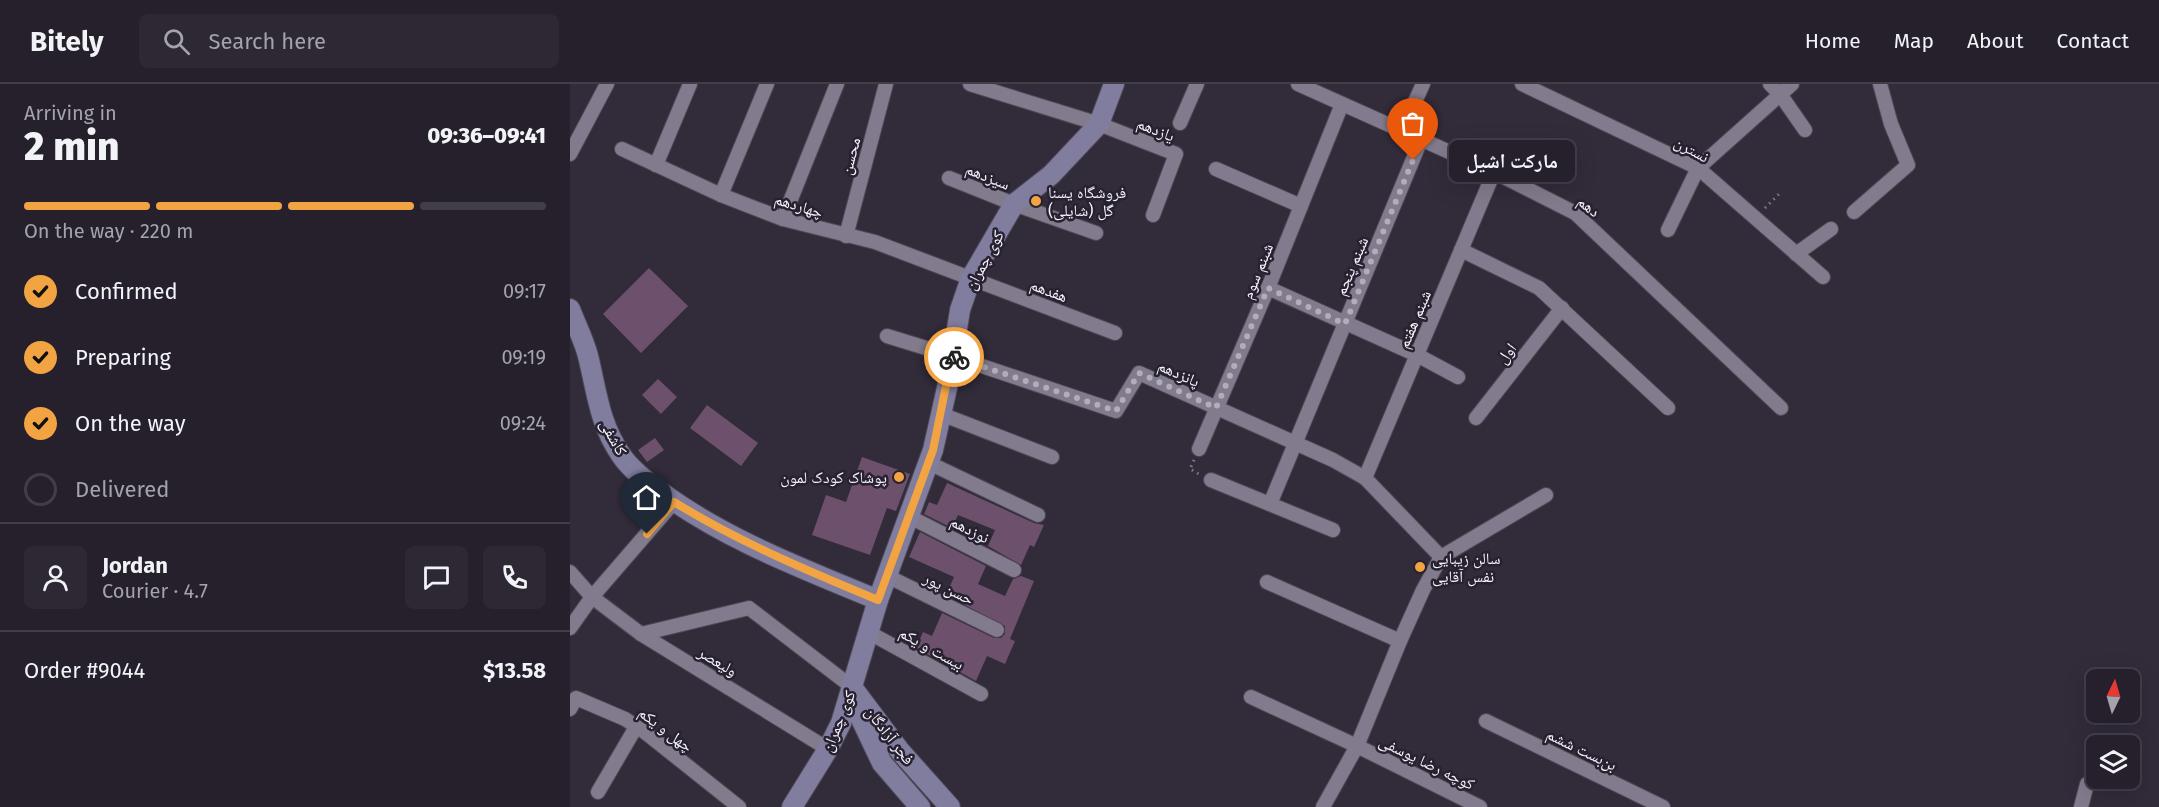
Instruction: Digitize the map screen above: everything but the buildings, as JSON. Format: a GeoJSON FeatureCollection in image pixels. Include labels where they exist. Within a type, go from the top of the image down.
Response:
{"type":"FeatureCollection","features":[{"type":"Feature","properties":{"kind":"street"},"geometry":{"type":"LineString","coordinates":[[570,154],[607,84]]}},
{"type":"Feature","properties":{"kind":"street"},"geometry":{"type":"LineString","coordinates":[[721,195],[767,84]]}},
{"type":"Feature","properties":{"kind":"street"},"geometry":{"type":"LineString","coordinates":[[783,219],[837,84]]}},
{"type":"Feature","properties":{"kind":"street","name":"محسن"},"geometry":{"type":"LineString","coordinates":[[846,236],[886,84]]}},
{"type":"Feature","properties":{"kind":"street"},"geometry":{"type":"LineString","coordinates":[[970,84],[1099,124]]}},
{"type":"Feature","properties":{"kind":"street","name":"کوی چمران"},"geometry":{"type":"LineString","coordinates":[[792,807],[828,749],[841,723],[878,600],[929,463],[941,414],[960,310],[971,278],[1014,204],[1051,175],[1099,124],[1114,84]]}},
{"type":"Feature","properties":{"kind":"street"},"geometry":{"type":"LineString","coordinates":[[1180,123],[1197,84]]}},
{"type":"Feature","properties":{"kind":"street","name":"دهم"},"geometry":{"type":"LineString","coordinates":[[1298,84],[1494,172],[1575,213],[1781,408]]}},
{"type":"Feature","properties":{"kind":"street"},"geometry":{"type":"LineString","coordinates":[[1402,130],[1423,84]]}},
{"type":"Feature","properties":{"kind":"street","name":"نسترن"},"geometry":{"type":"LineString","coordinates":[[1522,84],[1698,168],[1823,277]]}},
{"type":"Feature","properties":{"kind":"street"},"geometry":{"type":"LineString","coordinates":[[1668,230],[1698,168],[1775,89],[1792,84]]}},
{"type":"Feature","properties":{"kind":"street"},"geometry":{"type":"LineString","coordinates":[[1854,212],[1908,165],[1891,124],[1880,84]]}},
{"type":"Feature","properties":{"kind":"street"},"geometry":{"type":"LineString","coordinates":[[656,165],[685,86]]}},
{"type":"Feature","properties":{"kind":"street"},"geometry":{"type":"LineString","coordinates":[[1775,89],[1805,130]]}},
{"type":"Feature","properties":{"kind":"street","name":"شبنم سوم"},"geometry":{"type":"LineString","coordinates":[[1198,449],[1268,288],[1342,104]]}},
{"type":"Feature","properties":{"kind":"street","name":"یازدهم"},"geometry":{"type":"LineString","coordinates":[[1099,124],[1176,154],[1153,215]]}},
{"type":"Feature","properties":{"kind":"street","name":"شبنم پنجم"},"geometry":{"type":"LineString","coordinates":[[1270,504],[1421,140]]}},
{"type":"Feature","properties":{"kind":"street","name":"چهاردهم"},"geometry":{"type":"LineString","coordinates":[[622,149],[721,195],[783,219],[875,242],[971,278]]}},
{"type":"Feature","properties":{"kind":"street"},"geometry":{"type":"LineString","coordinates":[[1216,169],[1301,206]]}},
{"type":"Feature","properties":{"kind":"street","name":"شبنم هفتم"},"geometry":{"type":"LineString","coordinates":[[1365,477],[1494,172]]}},
{"type":"Feature","properties":{"kind":"street","name":"سیزدهم"},"geometry":{"type":"LineString","coordinates":[[949,178],[1096,233]]}},
{"type":"Feature","properties":{"kind":"street"},"geometry":{"type":"LineString","coordinates":[[1797,254],[1831,229]]}},
{"type":"Feature","properties":{"kind":"street"},"geometry":{"type":"LineString","coordinates":[[1461,250],[1539,288],[1668,408]]}},
{"type":"Feature","properties":{"kind":"street","name":"هفدهم"},"geometry":{"type":"LineString","coordinates":[[971,278],[1114,333]]}},
{"type":"Feature","properties":{"kind":"street"},"geometry":{"type":"LineString","coordinates":[[1268,288],[1417,355],[1458,377]]}},
{"type":"Feature","properties":{"kind":"street","name":"اول"},"geometry":{"type":"LineString","coordinates":[[1476,418],[1562,308]]}},
{"type":"Feature","properties":{"kind":"street","name":"کاشفی"},"geometry":{"type":"LineString","coordinates":[[570,309],[588,354],[601,416],[622,456],[644,480],[709,523],[769,553],[878,600]]}},
{"type":"Feature","properties":{"kind":"street","name":"پانزدهم"},"geometry":{"type":"LineString","coordinates":[[887,336],[1116,411],[1139,373],[1333,460],[1365,477],[1441,557]]}},
{"type":"Feature","properties":{"kind":"street"},"geometry":{"type":"LineString","coordinates":[[941,414],[1052,457]]}},
{"type":"Feature","properties":{"kind":"street"},"geometry":{"type":"LineString","coordinates":[[929,463],[1038,514]]}},
{"type":"Feature","properties":{"kind":"street"},"geometry":{"type":"LineString","coordinates":[[1211,480],[1333,530]]}},
{"type":"Feature","properties":{"kind":"street"},"geometry":{"type":"LineString","coordinates":[[1251,697],[1357,746],[1400,641],[1441,557],[1546,495]]}},
{"type":"Feature","properties":{"kind":"street"},"geometry":{"type":"LineString","coordinates":[[570,628],[592,597],[674,502]]}},
{"type":"Feature","properties":{"kind":"street","name":"نوزدهم"},"geometry":{"type":"LineString","coordinates":[[910,517],[1014,570]]}},
{"type":"Feature","properties":{"kind":"street","name":"ولیعصر"},"geometry":{"type":"LineString","coordinates":[[570,572],[592,597],[641,634],[828,749]]}},
{"type":"Feature","properties":{"kind":"street","name":"حسن پور"},"geometry":{"type":"LineString","coordinates":[[887,576],[997,630]]}},
{"type":"Feature","properties":{"kind":"street"},"geometry":{"type":"LineString","coordinates":[[1267,582],[1400,641]]}},
{"type":"Feature","properties":{"kind":"street"},"geometry":{"type":"LineString","coordinates":[[641,634],[749,609],[852,687]]}},
{"type":"Feature","properties":{"kind":"street","name":"بیست و یکم"},"geometry":{"type":"LineString","coordinates":[[868,632],[981,694]]}},
{"type":"Feature","properties":{"kind":"street","name":"فجر آزادگان"},"geometry":{"type":"LineString","coordinates":[[852,687],[900,751],[950,807]]}},
{"type":"Feature","properties":{"kind":"street","name":"فجر آزادگان"},"geometry":{"type":"LineString","coordinates":[[852,687],[862,721],[882,763],[920,807]]}},
{"type":"Feature","properties":{"kind":"street","name":"چهل و یکم"},"geometry":{"type":"LineString","coordinates":[[570,710],[576,698],[625,719],[739,807]]}},
{"type":"Feature","properties":{"kind":"street","name":"بن‌بست ششم"},"geometry":{"type":"LineString","coordinates":[[1486,721],[1645,803],[1663,807]]}},
{"type":"Feature","properties":{"kind":"street"},"geometry":{"type":"LineString","coordinates":[[598,792],[636,727]]}},
{"type":"Feature","properties":{"kind":"street","name":"کوچه رضا یوسفی"},"geometry":{"type":"LineString","coordinates":[[1323,807],[1357,746],[1480,807]]}},
{"type":"Feature","properties":{"kind":"street"},"geometry":{"type":"LineString","coordinates":[[882,763],[900,751]]}},
{"type":"Feature","properties":{"kind":"street"},"geometry":{"type":"LineString","coordinates":[[2081,807],[2086,788]]}},
{"type":"Feature","properties":{"kind":"path"},"geometry":{"type":"LineString","coordinates":[[1755,218],[1779,194]]}},
{"type":"Feature","properties":{"kind":"path"},"geometry":{"type":"LineString","coordinates":[[1198,449],[1190,469],[1211,480]]}},
{"type":"Feature","properties":{"kind":"way so far"},"geometry":{"type":"LineString","coordinates":[[954,357],[1116,411],[1139,373],[1216,408],[1268,288],[1345,324],[1413,160]]}},
{"type":"Feature","properties":{"kind":"place","name":"مارکت اشیل"},"geometry":{"type":"Point","coordinates":[1413,160]}},
{"type":"Feature","properties":{"kind":"place","name":"فروشگاه یسنا گل (شایلی)"},"geometry":{"type":"Point","coordinates":[1036,201]}},
{"type":"Feature","properties":{"kind":"place","name":"پوشاک کودک لمون"},"geometry":{"type":"Point","coordinates":[899,477]}},
{"type":"Feature","properties":{"kind":"place","name":"سالن زیبایی نفس آقایی"},"geometry":{"type":"Point","coordinates":[1420,567]}},
{"type":"Feature","properties":{"kind":"route"},"geometry":{"type":"LineString","coordinates":[[647,534],[674,502],[709,523],[769,553],[878,600],[933,450],[949,380],[952,356],[954,357]]}}]}
